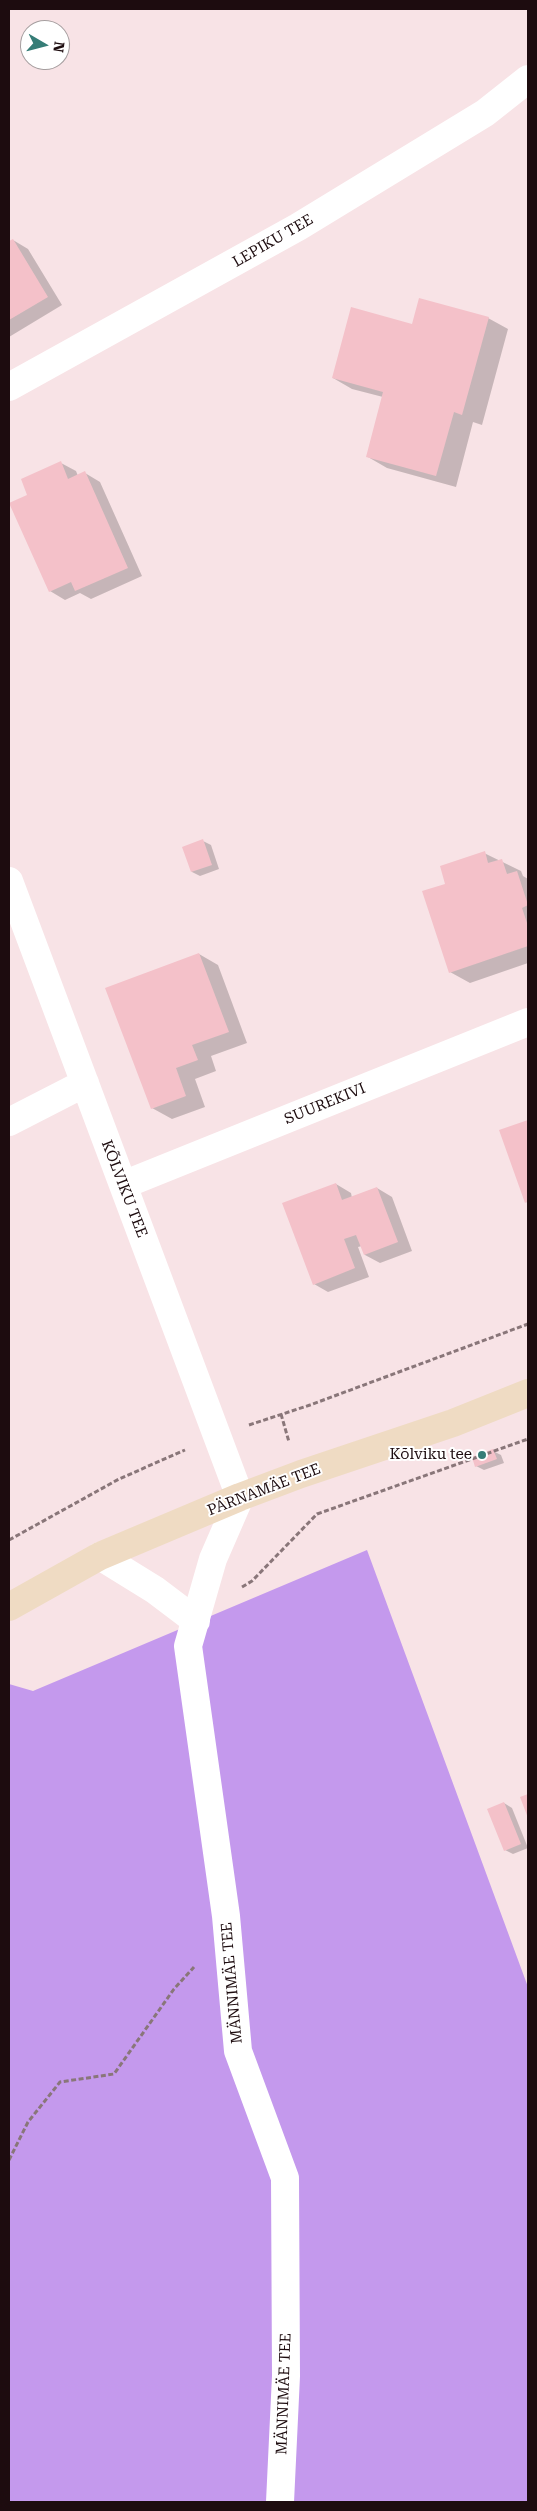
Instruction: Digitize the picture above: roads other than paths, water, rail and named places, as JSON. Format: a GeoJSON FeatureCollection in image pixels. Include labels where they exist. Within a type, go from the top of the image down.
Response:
{"type":"FeatureCollection","features":[{"type":"Feature","properties":{"kind":"main road","name":"PÄRNAMÄE TEE"},"geometry":{"type":"LineString","coordinates":[[9,1607],[100,1556],[240,1497],[301,1474],[453,1423],[528,1393]]}},
{"type":"Feature","properties":{"kind":"street","name":"LEPIKU TEE"},"geometry":{"type":"LineString","coordinates":[[9,387],[298,227],[486,112],[528,79]]}},
{"type":"Feature","properties":{"kind":"street","name":"KÕLVIKU TEE"},"geometry":{"type":"LineString","coordinates":[[9,881],[240,1497]]}},
{"type":"Feature","properties":{"kind":"street","name":"SUUREKIVI"},"geometry":{"type":"LineString","coordinates":[[123,1186],[528,1022]]}},
{"type":"Feature","properties":{"kind":"street"},"geometry":{"type":"LineString","coordinates":[[9,1122],[85,1083]]}},
{"type":"Feature","properties":{"kind":"street","name":"MÄNNIMÄE TEE"},"geometry":{"type":"LineString","coordinates":[[240,1497],[213,1559],[188,1646],[226,1916],[238,2051],[285,2178],[286,2376],[280,2502]]}},
{"type":"Feature","properties":{"kind":"street"},"geometry":{"type":"LineString","coordinates":[[100,1556],[198,1615]]}},
{"type":"Feature","properties":{"kind":"place","name":"Kõlviku tee"},"geometry":{"type":"Point","coordinates":[482,1455]}}]}
